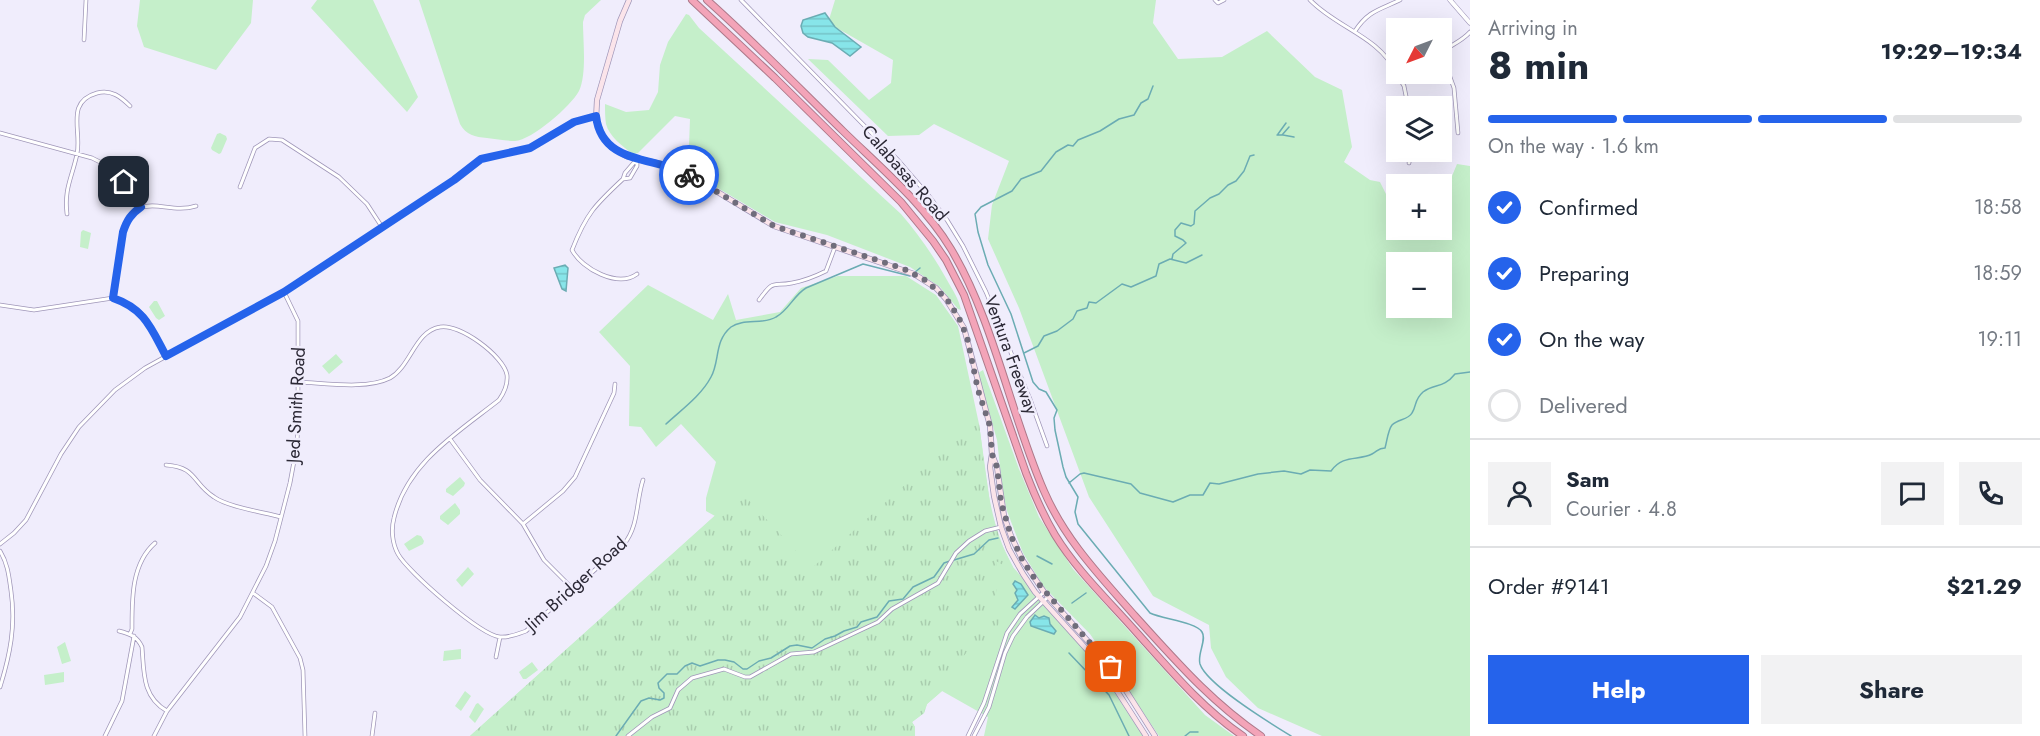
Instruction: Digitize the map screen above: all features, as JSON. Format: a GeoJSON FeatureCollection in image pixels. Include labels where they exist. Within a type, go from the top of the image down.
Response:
{"type":"FeatureCollection","features":[{"type":"Feature","properties":{"kind":"highway","name":"Ventura Freeway"},"geometry":{"type":"LineString","coordinates":[[692,0],[901,202],[933,241],[946,260],[964,295],[1035,497],[1056,536],[1080,569],[1179,681],[1211,712],[1243,736]]}},
{"type":"Feature","properties":{"kind":"highway","name":"Ventura Freeway"},"geometry":{"type":"LineString","coordinates":[[707,0],[902,188],[934,225],[949,246],[969,284],[1036,471],[1048,500],[1064,529],[1093,568],[1192,680],[1261,736]]}},
{"type":"Feature","properties":{"kind":"main road"},"geometry":{"type":"LineString","coordinates":[[629,0],[620,21],[600,89],[596,116],[598,128],[606,142],[617,151],[636,159],[678,169],[774,226],[913,273],[936,288],[946,298],[959,318],[967,337],[978,390],[990,426],[992,454],[990,467],[994,496],[1017,564],[1044,602],[1100,663],[1146,736]]}},
{"type":"Feature","properties":{"kind":"main road"},"geometry":{"type":"LineString","coordinates":[[1004,526],[1023,561],[1044,592],[1111,667],[1155,736]]}},
{"type":"Feature","properties":{"kind":"street"},"geometry":{"type":"LineString","coordinates":[[84,40],[86,0]]}},
{"type":"Feature","properties":{"kind":"street","name":"Calabasas Road"},"geometry":{"type":"LineString","coordinates":[[741,0],[897,159],[947,220],[986,292],[1047,446]]}},
{"type":"Feature","properties":{"kind":"street"},"geometry":{"type":"LineString","coordinates":[[1215,0],[1218,3],[1224,0]]}},
{"type":"Feature","properties":{"kind":"street"},"geometry":{"type":"LineString","coordinates":[[1310,0],[1331,19],[1371,42],[1386,55]]}},
{"type":"Feature","properties":{"kind":"street"},"geometry":{"type":"LineString","coordinates":[[1354,31],[1370,14],[1400,0]]}},
{"type":"Feature","properties":{"kind":"street"},"geometry":{"type":"LineString","coordinates":[[1450,0],[1470,23]]}},
{"type":"Feature","properties":{"kind":"street"},"geometry":{"type":"LineString","coordinates":[[1452,45],[1470,32]]}},
{"type":"Feature","properties":{"kind":"street"},"geometry":{"type":"LineString","coordinates":[[1452,82],[1458,133]]}},
{"type":"Feature","properties":{"kind":"street"},"geometry":{"type":"LineString","coordinates":[[67,214],[66,189],[79,144],[76,114],[84,99],[96,93],[110,93],[116,94],[130,106]]}},
{"type":"Feature","properties":{"kind":"street"},"geometry":{"type":"LineString","coordinates":[[0,544],[26,520],[61,454],[86,418],[123,383],[166,356],[284,292],[454,180],[481,159],[530,148],[574,122],[596,116]]}},
{"type":"Feature","properties":{"kind":"street"},"geometry":{"type":"LineString","coordinates":[[0,133],[103,163],[132,192],[141,207]]}},
{"type":"Feature","properties":{"kind":"street"},"geometry":{"type":"LineString","coordinates":[[240,187],[255,148],[269,138],[282,140],[339,177],[367,204],[382,227]]}},
{"type":"Feature","properties":{"kind":"street"},"geometry":{"type":"LineString","coordinates":[[636,159],[625,173],[623,180],[594,206],[582,224],[572,250],[575,256],[610,279],[632,278],[637,274]]}},
{"type":"Feature","properties":{"kind":"street"},"geometry":{"type":"LineString","coordinates":[[113,298],[123,232],[126,221],[132,213],[141,207],[154,205],[182,208],[196,206]]}},
{"type":"Feature","properties":{"kind":"street"},"geometry":{"type":"LineString","coordinates":[[759,300],[766,290],[775,284],[790,284],[826,271],[835,247]]}},
{"type":"Feature","properties":{"kind":"street","name":"Jed Smith Road"},"geometry":{"type":"LineString","coordinates":[[154,736],[167,711],[240,617],[266,566],[281,517],[297,445],[299,382],[298,321],[284,292]]}},
{"type":"Feature","properties":{"kind":"street"},"geometry":{"type":"LineString","coordinates":[[0,305],[34,310],[113,298],[129,304],[141,313],[166,356]]}},
{"type":"Feature","properties":{"kind":"street"},"geometry":{"type":"LineString","coordinates":[[299,382],[362,384],[388,378],[399,371],[420,340],[434,329],[451,327],[459,329],[497,357],[507,374],[507,385],[499,400],[431,454],[414,473],[394,518],[392,528],[396,551],[411,571],[478,627],[500,637],[496,657]]}},
{"type":"Feature","properties":{"kind":"street"},"geometry":{"type":"LineString","coordinates":[[523,524],[563,491],[574,477],[614,393],[615,384]]}},
{"type":"Feature","properties":{"kind":"street"},"geometry":{"type":"LineString","coordinates":[[450,439],[480,480],[523,524],[540,555],[573,589]]}},
{"type":"Feature","properties":{"kind":"street"},"geometry":{"type":"LineString","coordinates":[[166,465],[186,469],[209,493],[223,502],[281,517]]}},
{"type":"Feature","properties":{"kind":"street","name":"Jim Bridger Road"},"geometry":{"type":"LineString","coordinates":[[500,637],[514,636],[526,631],[628,539],[634,525],[643,480]]}},
{"type":"Feature","properties":{"kind":"street"},"geometry":{"type":"LineString","coordinates":[[628,736],[652,717],[670,708],[678,690],[692,678],[724,669],[750,677],[791,654],[814,652],[878,622],[892,609],[938,583],[951,560],[969,540],[1004,526]]}},
{"type":"Feature","properties":{"kind":"street"},"geometry":{"type":"LineString","coordinates":[[130,634],[133,586],[144,557],[154,543]]}},
{"type":"Feature","properties":{"kind":"street"},"geometry":{"type":"LineString","coordinates":[[0,551],[9,574],[14,619],[12,646],[0,687]]}},
{"type":"Feature","properties":{"kind":"street"},"geometry":{"type":"LineString","coordinates":[[968,736],[984,703],[1005,638],[1020,614],[1044,592]]}},
{"type":"Feature","properties":{"kind":"street"},"geometry":{"type":"LineString","coordinates":[[253,593],[272,607],[300,658],[303,670],[304,735]]}},
{"type":"Feature","properties":{"kind":"street"},"geometry":{"type":"LineString","coordinates":[[974,736],[989,707],[1005,653],[1013,636],[1027,617],[1049,597]]}},
{"type":"Feature","properties":{"kind":"street"},"geometry":{"type":"LineString","coordinates":[[119,631],[134,636],[142,647],[146,690],[152,699],[167,711]]}},
{"type":"Feature","properties":{"kind":"street"},"geometry":{"type":"LineString","coordinates":[[105,736],[122,701],[134,636]]}},
{"type":"Feature","properties":{"kind":"street"},"geometry":{"type":"LineString","coordinates":[[372,736],[375,713]]}},
{"type":"Feature","properties":{"kind":"green space"},"geometry":{"type":"Polygon","coordinates":[[[140,0],[253,0],[251,23],[216,70],[144,47],[137,26],[140,0]]]}},
{"type":"Feature","properties":{"kind":"green space"},"geometry":{"type":"Polygon","coordinates":[[[317,0],[373,0],[418,97],[407,112],[311,8],[317,0]]]}},
{"type":"Feature","properties":{"kind":"green space"},"geometry":{"type":"Polygon","coordinates":[[[419,0],[601,0],[585,15],[583,22],[584,67],[579,91],[568,105],[541,129],[522,139],[515,141],[471,135],[460,124],[419,0]]]}},
{"type":"Feature","properties":{"kind":"green space"},"geometry":{"type":"Polygon","coordinates":[[[835,0],[1156,0],[1153,23],[1178,59],[1222,57],[1267,31],[1315,77],[1342,90],[1352,147],[1344,162],[1370,180],[1380,182],[1386,194],[1386,240],[1452,240],[1452,176],[1457,164],[1470,166],[1470,736],[1322,736],[1258,708],[1226,677],[1211,648],[1209,625],[1153,596],[1089,497],[1019,308],[988,239],[992,205],[1009,161],[934,124],[919,135],[888,136],[808,59],[828,60],[869,100],[891,83],[893,60],[828,23],[835,0]]]}},
{"type":"Feature","properties":{"kind":"green space"},"geometry":{"type":"Polygon","coordinates":[[[686,14],[901,214],[936,262],[955,294],[961,310],[940,287],[910,267],[827,235],[775,222],[684,168],[689,146],[690,119],[675,116],[638,153],[633,154],[617,141],[606,124],[605,104],[626,112],[649,110],[658,92],[660,65],[668,42],[686,14]]]}},
{"type":"Feature","properties":{"kind":"green space"},"geometry":{"type":"Polygon","coordinates":[[[220,133],[227,139],[219,154],[211,148],[217,134],[220,133]]]}},
{"type":"Feature","properties":{"kind":"green space"},"geometry":{"type":"Polygon","coordinates":[[[83,230],[91,233],[88,249],[80,247],[83,230]]]}},
{"type":"Feature","properties":{"kind":"green space"},"geometry":{"type":"Polygon","coordinates":[[[838,276],[906,276],[936,295],[958,326],[979,424],[991,510],[1000,541],[1013,567],[1096,664],[1143,736],[984,736],[988,717],[942,691],[927,704],[924,713],[912,722],[915,727],[915,736],[470,736],[715,516],[706,511],[706,498],[716,462],[681,424],[656,447],[641,427],[629,426],[630,366],[599,332],[648,285],[713,320],[728,294],[736,320],[780,312],[801,288],[838,276]]]}},
{"type":"Feature","properties":{"kind":"green space"},"geometry":{"type":"Polygon","coordinates":[[[157,301],[165,316],[159,320],[149,307],[157,301]]]}},
{"type":"Feature","properties":{"kind":"green space"},"geometry":{"type":"Polygon","coordinates":[[[336,354],[343,362],[329,374],[322,366],[336,354]]]}},
{"type":"Feature","properties":{"kind":"green space"},"geometry":{"type":"Polygon","coordinates":[[[983,370],[1039,517],[1073,569],[1205,715],[1234,736],[1159,736],[1090,634],[1043,586],[1023,553],[1007,511],[997,440],[978,373],[983,370]]]}},
{"type":"Feature","properties":{"kind":"green space"},"geometry":{"type":"Polygon","coordinates":[[[976,421],[979,424],[993,515],[1013,567],[1012,570],[996,561],[999,581],[994,601],[1000,621],[992,637],[969,649],[955,668],[942,675],[942,691],[927,704],[924,713],[912,722],[915,727],[915,736],[470,736],[741,492],[812,568],[976,421]]]}},
{"type":"Feature","properties":{"kind":"green space"},"geometry":{"type":"Polygon","coordinates":[[[460,477],[465,483],[464,486],[453,496],[446,492],[446,489],[460,477]]]}},
{"type":"Feature","properties":{"kind":"green space"},"geometry":{"type":"Polygon","coordinates":[[[455,503],[460,514],[448,525],[440,519],[440,516],[455,503]]]}},
{"type":"Feature","properties":{"kind":"green space"},"geometry":{"type":"Polygon","coordinates":[[[417,535],[421,536],[423,544],[409,551],[404,544],[417,535]]]}},
{"type":"Feature","properties":{"kind":"green space"},"geometry":{"type":"Polygon","coordinates":[[[468,567],[474,574],[462,587],[456,580],[468,567]]]}},
{"type":"Feature","properties":{"kind":"green space"},"geometry":{"type":"Polygon","coordinates":[[[65,642],[71,661],[62,664],[57,647],[65,642]]]}},
{"type":"Feature","properties":{"kind":"green space"},"geometry":{"type":"Polygon","coordinates":[[[461,649],[461,659],[443,661],[444,651],[461,649]]]}},
{"type":"Feature","properties":{"kind":"green space"},"geometry":{"type":"Polygon","coordinates":[[[532,662],[538,670],[523,679],[519,672],[532,662]]]}},
{"type":"Feature","properties":{"kind":"green space"},"geometry":{"type":"Polygon","coordinates":[[[64,672],[64,682],[45,685],[44,675],[64,672]]]}},
{"type":"Feature","properties":{"kind":"green space"},"geometry":{"type":"Polygon","coordinates":[[[465,691],[471,696],[461,711],[455,706],[465,691]]]}},
{"type":"Feature","properties":{"kind":"green space"},"geometry":{"type":"Polygon","coordinates":[[[478,703],[484,709],[475,723],[469,717],[478,703]]]}},
{"type":"Feature","properties":{"kind":"water"},"geometry":{"type":"Polygon","coordinates":[[[825,13],[835,27],[861,47],[850,56],[832,43],[808,37],[803,33],[801,26],[803,20],[825,13]]]}},
{"type":"Feature","properties":{"kind":"water"},"geometry":{"type":"Polygon","coordinates":[[[565,265],[568,268],[566,291],[562,289],[554,268],[565,265]]]}},
{"type":"Feature","properties":{"kind":"water"},"geometry":{"type":"Polygon","coordinates":[[[1015,581],[1021,584],[1028,595],[1015,609],[1012,607],[1018,600],[1015,593],[1017,590],[1013,584],[1015,581]]]}},
{"type":"Feature","properties":{"kind":"water"},"geometry":{"type":"Polygon","coordinates":[[[1035,615],[1039,618],[1044,616],[1049,618],[1050,624],[1056,631],[1054,634],[1031,626],[1030,622],[1035,615]]]}},
{"type":"Feature","properties":{"kind":"waterway"},"geometry":{"type":"LineString","coordinates":[[1153,86],[1148,99],[1141,103],[1134,115],[1119,119],[1100,131],[1078,140],[1073,146],[1068,145],[1056,152],[1041,171],[1021,179],[1012,191],[981,207],[975,214],[978,232],[988,265],[1011,314],[1033,382],[1039,389],[1046,392],[1057,410],[1054,418],[1055,430],[1066,477],[1078,497],[1075,512],[1078,524],[1150,613],[1186,623],[1202,632],[1200,664],[1214,682],[1240,703],[1291,736]]}},
{"type":"Feature","properties":{"kind":"waterway"},"geometry":{"type":"LineString","coordinates":[[1278,134],[1286,123]]}},
{"type":"Feature","properties":{"kind":"waterway"},"geometry":{"type":"LineString","coordinates":[[1277,135],[1282,135],[1289,127]]}},
{"type":"Feature","properties":{"kind":"waterway"},"geometry":{"type":"LineString","coordinates":[[1283,135],[1294,137]]}},
{"type":"Feature","properties":{"kind":"waterway"},"geometry":{"type":"LineString","coordinates":[[1172,259],[1173,254],[1186,243],[1175,236],[1175,230],[1181,223],[1191,226],[1194,224],[1195,211],[1236,181],[1244,171],[1250,156],[1254,155]]}},
{"type":"Feature","properties":{"kind":"waterway"},"geometry":{"type":"LineString","coordinates":[[1024,353],[1038,346],[1044,336],[1057,331],[1073,319],[1077,311],[1087,308],[1089,302],[1096,303],[1122,284],[1131,287],[1156,276],[1159,264],[1170,259],[1186,263],[1202,255]]}},
{"type":"Feature","properties":{"kind":"waterway"},"geometry":{"type":"LineString","coordinates":[[666,424],[707,384],[714,371],[722,338],[731,327],[736,324],[771,319],[784,311],[806,288],[863,264],[910,276]]}},
{"type":"Feature","properties":{"kind":"waterway"},"geometry":{"type":"LineString","coordinates":[[914,273],[920,268]]}},
{"type":"Feature","properties":{"kind":"waterway"},"geometry":{"type":"LineString","coordinates":[[1069,483],[1084,473],[1131,484],[1140,493],[1173,502],[1190,495],[1203,495],[1210,483],[1219,484],[1258,474],[1284,471],[1301,474],[1310,470],[1331,471],[1341,462],[1367,456],[1385,448],[1392,425],[1410,415],[1423,392],[1447,382],[1455,374],[1470,372]]}},
{"type":"Feature","properties":{"kind":"waterway"},"geometry":{"type":"LineString","coordinates":[[954,560],[974,554],[989,540],[998,538]]}},
{"type":"Feature","properties":{"kind":"waterway"},"geometry":{"type":"LineString","coordinates":[[1037,556],[1052,564]]}},
{"type":"Feature","properties":{"kind":"waterway"},"geometry":{"type":"LineString","coordinates":[[616,736],[641,701],[649,698],[660,700],[664,698],[664,693],[658,683],[667,674],[677,674],[692,663],[700,666],[718,660],[734,662],[743,669],[747,669],[790,646],[812,648],[825,639],[877,617],[889,601],[903,599],[913,587],[934,577],[944,563],[950,561]]}},
{"type":"Feature","properties":{"kind":"waterway"},"geometry":{"type":"LineString","coordinates":[[1072,603],[1086,593]]}},
{"type":"Feature","properties":{"kind":"waterway"},"geometry":{"type":"LineString","coordinates":[[1069,653],[1109,695],[1129,736]]}},
{"type":"Feature","properties":{"kind":"waterway"},"geometry":{"type":"LineString","coordinates":[[1185,736],[1190,732],[1198,732]]}},
{"type":"Feature","properties":{"kind":"way so far"},"geometry":{"type":"LineString","coordinates":[[689,175],[774,226],[904,269],[925,280],[946,298],[959,318],[967,337],[978,390],[990,426],[992,454],[997,467],[1001,502],[1011,536],[1023,561],[1037,582],[1111,667]]}},
{"type":"Feature","properties":{"kind":"route"},"geometry":{"type":"LineString","coordinates":[[124,182],[141,207],[126,221],[113,298],[135,307],[141,313],[166,356],[288,290],[454,180],[480,160],[530,148],[574,122],[596,116],[598,128],[606,142],[617,151],[636,159],[670,166],[689,175]]}}]}
